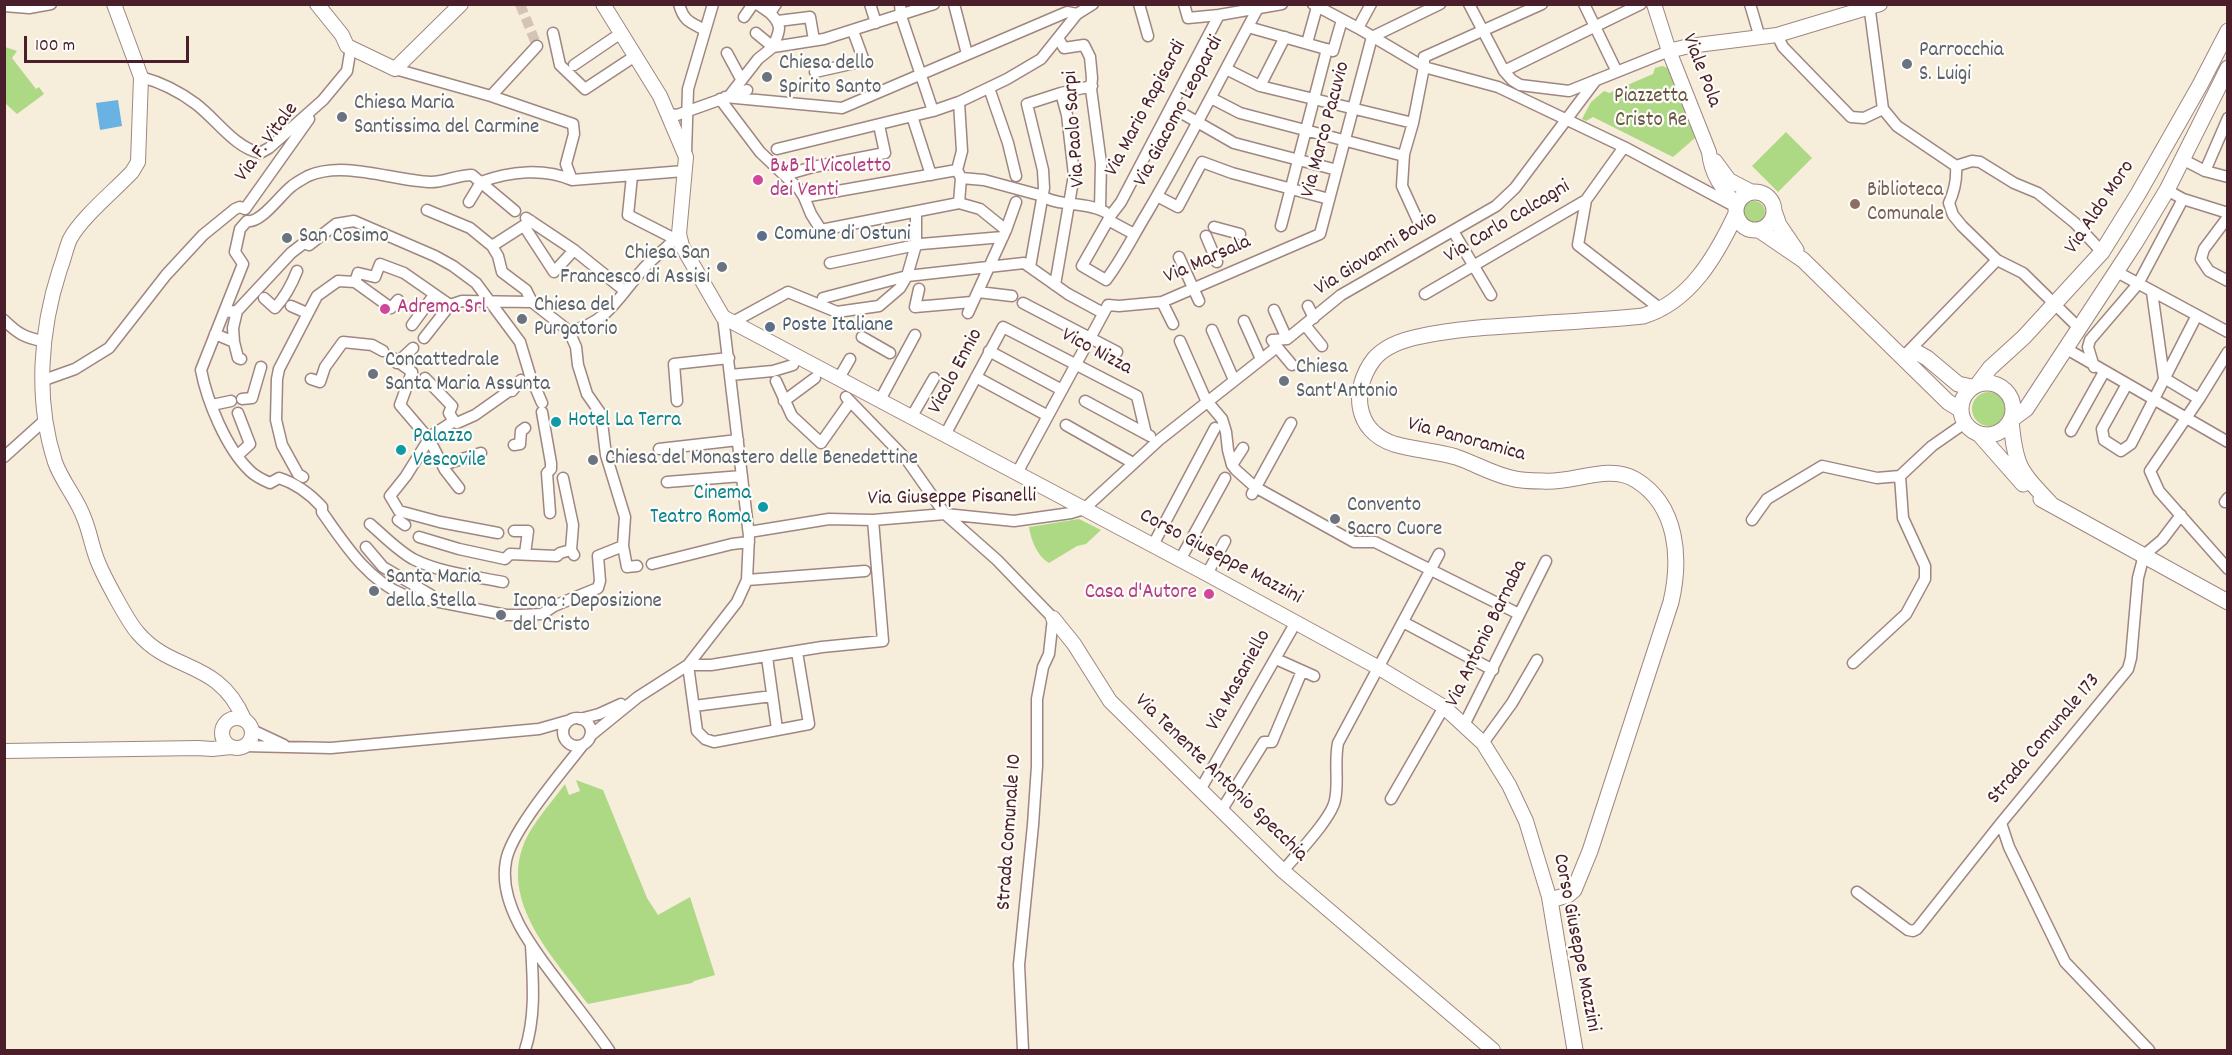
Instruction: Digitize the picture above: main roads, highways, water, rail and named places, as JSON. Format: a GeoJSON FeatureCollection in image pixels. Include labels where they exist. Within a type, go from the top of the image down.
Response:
{"type":"FeatureCollection","features":[{"type":"Feature","properties":{"kind":"main road","name":"Via Aldo Moro"},"geometry":{"type":"LineString","coordinates":[[1975,385],[2024,337],[2102,252],[2138,194],[2228,31]]}},
{"type":"Feature","properties":{"kind":"main road"},"geometry":{"type":"LineString","coordinates":[[1979,434],[1995,434],[2026,409],[2064,348],[2117,272],[2167,190],[2228,68]]}},
{"type":"Feature","properties":{"kind":"main road"},"geometry":{"type":"LineString","coordinates":[[1710,261],[1742,196],[1752,192],[1758,192],[1770,199],[1779,225],[1803,260]]}},
{"type":"Feature","properties":{"kind":"main road"},"geometry":{"type":"LineString","coordinates":[[1736,209],[1742,225],[1756,230],[1803,260],[1904,356],[1963,416],[1969,428],[1979,434],[2032,493],[2228,602]]}},
{"type":"Feature","properties":{"kind":"main road"},"geometry":{"type":"LineString","coordinates":[[1710,261],[1742,234],[1770,223],[1774,212]]}},
{"type":"Feature","properties":{"kind":"main road","name":"Via Panoramica"},"geometry":{"type":"LineString","coordinates":[[1550,900],[1571,893],[1582,870],[1671,602],[1676,580],[1677,556],[1663,506],[1651,491],[1634,478],[1609,474],[1547,482],[1512,479],[1455,457],[1392,443],[1378,434],[1362,417],[1359,389],[1365,371],[1377,356],[1397,343],[1421,336],[1467,329],[1643,316],[1662,310],[1678,300],[1710,261]]}},
{"type":"Feature","properties":{"kind":"main road"},"geometry":{"type":"LineString","coordinates":[[1904,356],[1918,353],[1958,384],[1995,384],[2009,394],[2013,411],[2011,420],[2016,459],[2025,476],[2050,503]]}},
{"type":"Feature","properties":{"kind":"main road"},"geometry":{"type":"LineString","coordinates":[[1963,416],[1962,401],[1975,385]]}},
{"type":"Feature","properties":{"kind":"main road","name":"Corso Giuseppe Mazzini"},"geometry":{"type":"LineString","coordinates":[[1550,900],[1575,1050]]}},
{"type":"Feature","properties":{"kind":"water"},"geometry":{"type":"Polygon","coordinates":[[[118,100],[122,126],[100,130],[96,103],[118,100]]]}},
{"type":"Feature","properties":{"kind":"tunnel"},"geometry":{"type":"LineString","coordinates":[[520,4],[537,46]]}},
{"type":"Feature","properties":{"kind":"place","name":"Parrocchia S. Luigi"},"geometry":{"type":"Point","coordinates":[1907,64]}},
{"type":"Feature","properties":{"kind":"place","name":"Chiesa dello Spirito Santo"},"geometry":{"type":"Point","coordinates":[767,77]}},
{"type":"Feature","properties":{"kind":"place","name":"Chiesa Maria Santissima del Carmine"},"geometry":{"type":"Point","coordinates":[342,117]}},
{"type":"Feature","properties":{"kind":"place","name":"B&B Il Vicoletto dei Venti"},"geometry":{"type":"Point","coordinates":[758,180]}},
{"type":"Feature","properties":{"kind":"place","name":"Biblioteca Comunale"},"geometry":{"type":"Point","coordinates":[1855,204]}},
{"type":"Feature","properties":{"kind":"place","name":"Comune di Ostuni"},"geometry":{"type":"Point","coordinates":[762,236]}},
{"type":"Feature","properties":{"kind":"place","name":"San Cosimo"},"geometry":{"type":"Point","coordinates":[287,238]}},
{"type":"Feature","properties":{"kind":"place","name":"Chiesa San Francesco di Assisi"},"geometry":{"type":"Point","coordinates":[722,267]}},
{"type":"Feature","properties":{"kind":"place","name":"Adrema Srl"},"geometry":{"type":"Point","coordinates":[385,309]}},
{"type":"Feature","properties":{"kind":"place","name":"Chiesa del Purgatorio"},"geometry":{"type":"Point","coordinates":[522,319]}},
{"type":"Feature","properties":{"kind":"place","name":"Poste Italiane"},"geometry":{"type":"Point","coordinates":[770,327]}},
{"type":"Feature","properties":{"kind":"place","name":"Concattedrale Santa Maria Assunta"},"geometry":{"type":"Point","coordinates":[373,374]}},
{"type":"Feature","properties":{"kind":"place","name":"Chiesa Sant'Antonio"},"geometry":{"type":"Point","coordinates":[1284,381]}},
{"type":"Feature","properties":{"kind":"place","name":"Hotel La Terra"},"geometry":{"type":"Point","coordinates":[556,422]}},
{"type":"Feature","properties":{"kind":"place","name":"Palazzo Vescovile"},"geometry":{"type":"Point","coordinates":[401,450]}},
{"type":"Feature","properties":{"kind":"place","name":"Chiesa del Monastero delle Benedettine"},"geometry":{"type":"Point","coordinates":[593,460]}},
{"type":"Feature","properties":{"kind":"place","name":"Cinema Teatro Roma"},"geometry":{"type":"Point","coordinates":[763,507]}},
{"type":"Feature","properties":{"kind":"place","name":"Convento Sacro Cuore"},"geometry":{"type":"Point","coordinates":[1335,519]}},
{"type":"Feature","properties":{"kind":"place","name":"Santa Maria della Stella"},"geometry":{"type":"Point","coordinates":[374,591]}},
{"type":"Feature","properties":{"kind":"place","name":"Casa d'Autore"},"geometry":{"type":"Point","coordinates":[1209,594]}},
{"type":"Feature","properties":{"kind":"place","name":"Icona : Deposizione del Cristo"},"geometry":{"type":"Point","coordinates":[501,615]}},
{"type":"Feature","properties":{"kind":"park label","name":"Piazzetta Cristo Re"},"geometry":{"type":"Point","coordinates":[1651,110]}}]}
